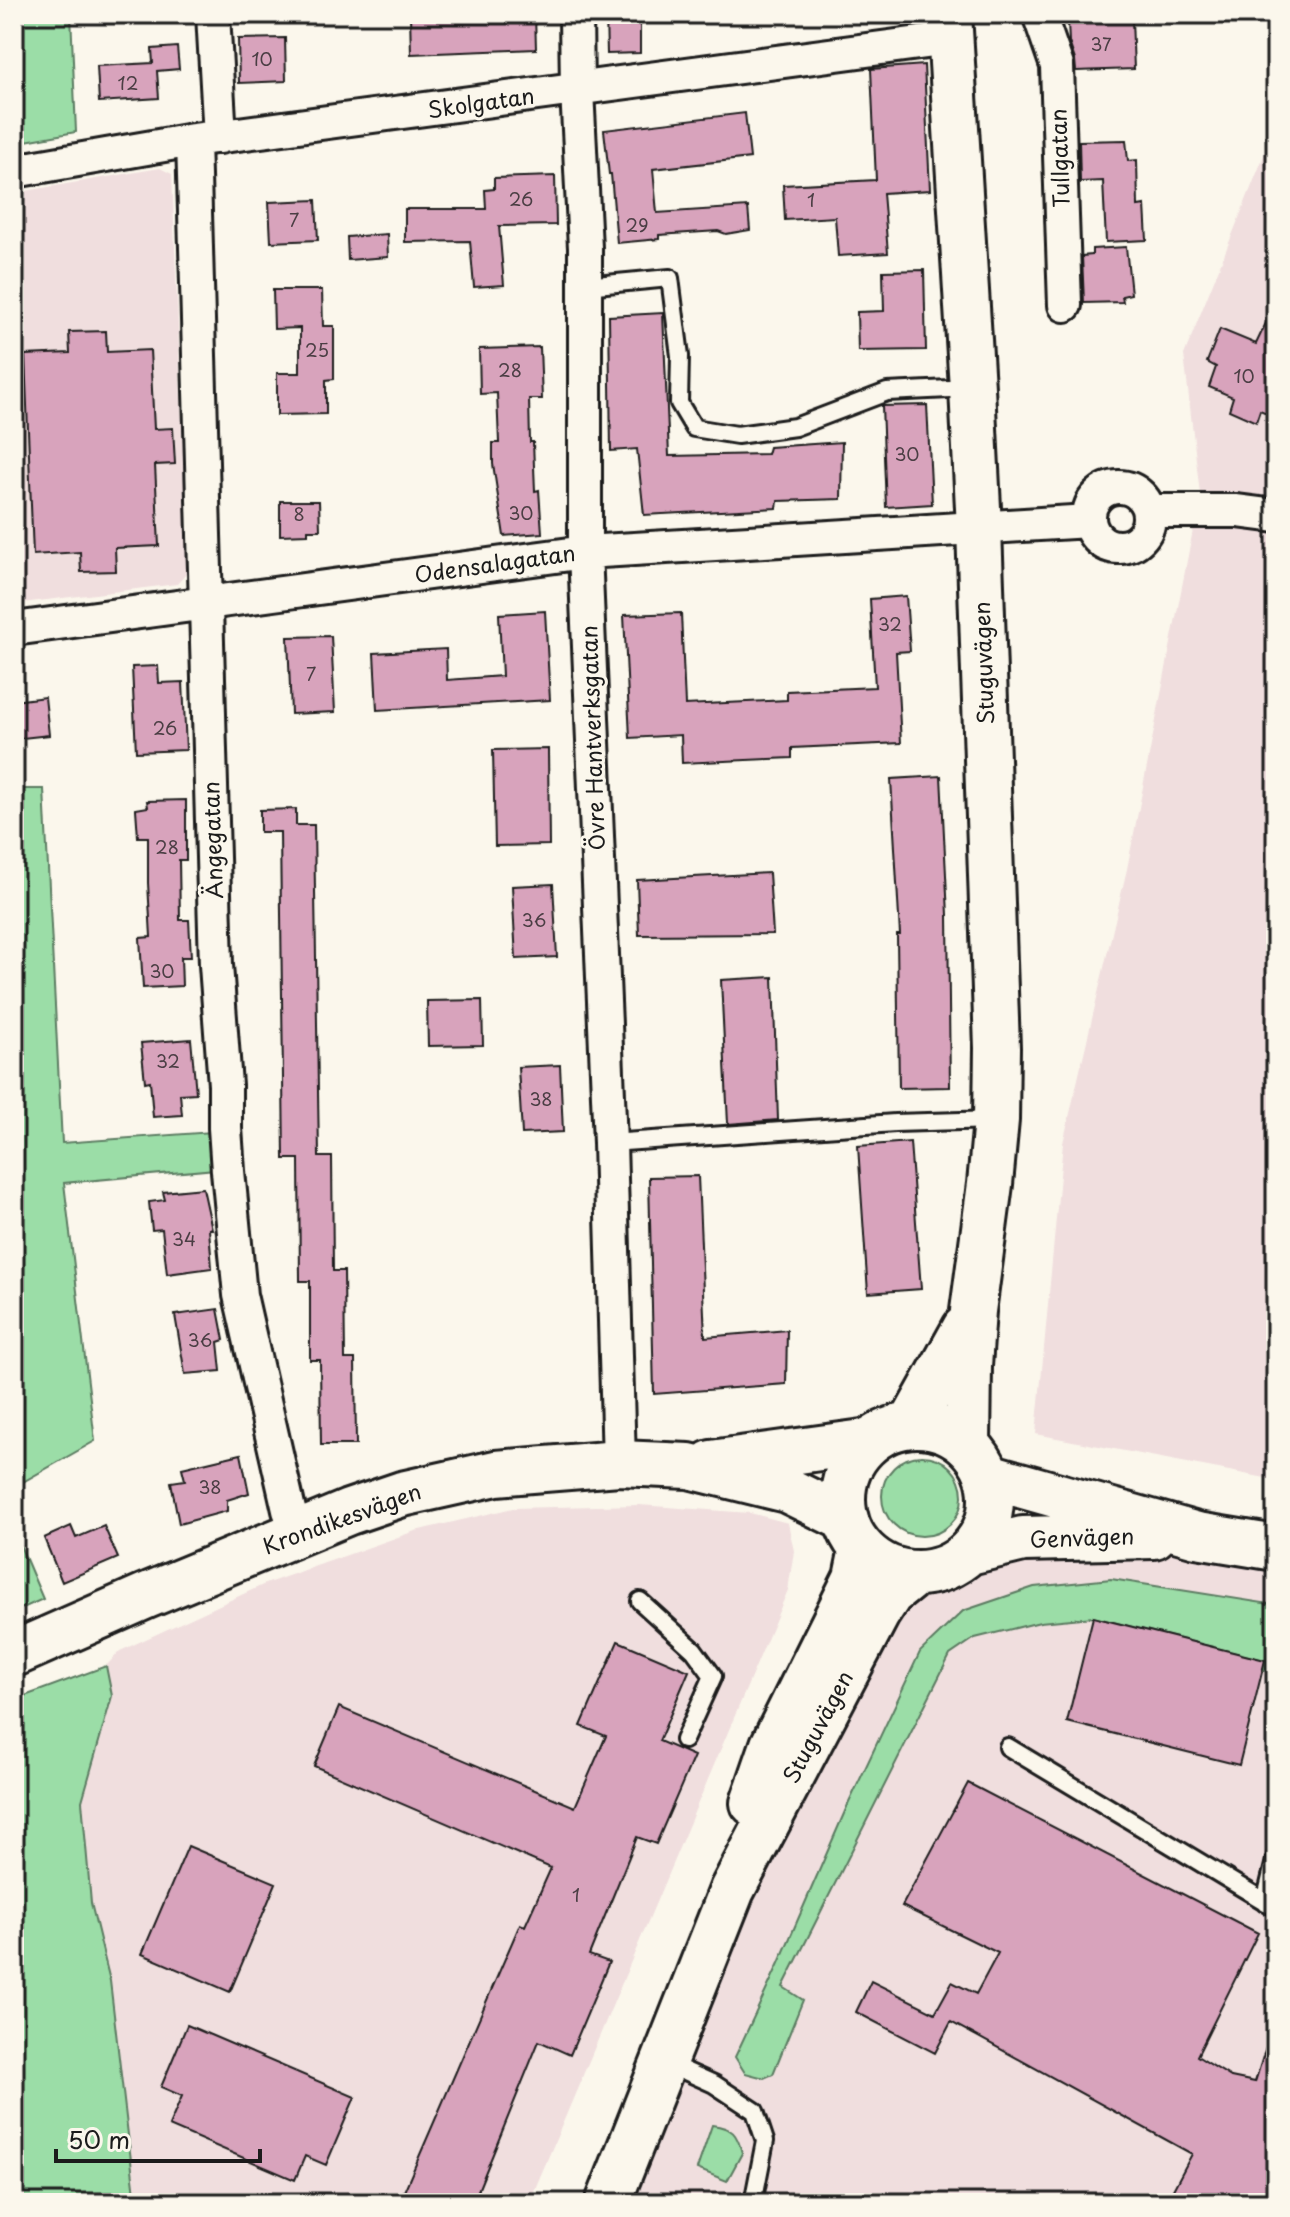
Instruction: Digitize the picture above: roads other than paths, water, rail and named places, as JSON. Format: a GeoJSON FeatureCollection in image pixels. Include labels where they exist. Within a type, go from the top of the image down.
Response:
{"type":"FeatureCollection","features":[{"type":"Feature","properties":{"kind":"main road","name":"Stuguvägen"},"geometry":{"type":"LineString","coordinates":[[949,26],[979,528],[997,1048],[996,1120],[969,1366],[978,1460]]}},
{"type":"Feature","properties":{"kind":"main road","name":"Stuguvägen"},"geometry":{"type":"LineString","coordinates":[[911,1425],[973,1311]]}},
{"type":"Feature","properties":{"kind":"main road"},"geometry":{"type":"LineString","coordinates":[[911,1425],[942,1428],[978,1460],[992,1503],[985,1530],[969,1552],[945,1568],[916,1573],[887,1567],[854,1534],[844,1490],[852,1463],[871,1441],[890,1430],[911,1425]]}},
{"type":"Feature","properties":{"kind":"main road","name":"Krondikesvägen"},"geometry":{"type":"LineString","coordinates":[[14,1654],[297,1532],[402,1494],[496,1473],[619,1463],[689,1466],[871,1441]]}},
{"type":"Feature","properties":{"kind":"main road","name":"Genvägen"},"geometry":{"type":"LineString","coordinates":[[978,1460],[1197,1535],[1276,1548]]}},
{"type":"Feature","properties":{"kind":"main road","name":"Krondikesvägen"},"geometry":{"type":"LineString","coordinates":[[689,1466],[787,1490],[854,1534]]}},
{"type":"Feature","properties":{"kind":"main road","name":"Stuguvägen"},"geometry":{"type":"LineString","coordinates":[[732,1890],[755,1795],[773,1745],[856,1578],[854,1534]]}},
{"type":"Feature","properties":{"kind":"main road","name":"Genvägen"},"geometry":{"type":"LineString","coordinates":[[969,1552],[1023,1539],[1197,1535]]}},
{"type":"Feature","properties":{"kind":"main road","name":"Stuguvägen"},"geometry":{"type":"LineString","coordinates":[[608,2203],[732,1890],[877,1614],[890,1594],[916,1573]]}},
{"type":"Feature","properties":{"kind":"street","name":"Ängegatan"},"geometry":{"type":"LineString","coordinates":[[213,14],[206,138],[207,602],[217,971],[225,1128],[235,1255],[243,1309],[289,1510],[297,1532]]}},
{"type":"Feature","properties":{"kind":"street","name":"Övre Hantverksgatan"},"geometry":{"type":"LineString","coordinates":[[576,14],[585,286],[585,552],[610,1143],[619,1463]]}},
{"type":"Feature","properties":{"kind":"street","name":"Tullgatan"},"geometry":{"type":"LineString","coordinates":[[1039,14],[1057,66],[1065,305]]}},
{"type":"Feature","properties":{"kind":"street","name":"Skolgatan"},"geometry":{"type":"LineString","coordinates":[[14,171],[206,138],[577,90],[949,26]]}},
{"type":"Feature","properties":{"kind":"street"},"geometry":{"type":"LineString","coordinates":[[1119,486],[1138,493],[1146,501],[1149,511],[1147,530],[1134,543],[1125,546],[1106,544],[1098,538],[1089,521],[1093,501],[1100,493],[1119,486]]}},
{"type":"Feature","properties":{"kind":"street"},"geometry":{"type":"LineString","coordinates":[[1149,511],[1237,511],[1276,516]]}},
{"type":"Feature","properties":{"kind":"street","name":"Odensalagatan"},"geometry":{"type":"LineString","coordinates":[[14,629],[585,552],[1089,521]]}},
{"type":"Feature","properties":{"kind":"lane"},"geometry":{"type":"LineString","coordinates":[[585,286],[670,278],[680,356],[679,403],[694,428],[737,435],[795,427],[887,392],[972,388]]}},
{"type":"Feature","properties":{"kind":"lane"},"geometry":{"type":"LineString","coordinates":[[610,1143],[895,1123],[996,1120]]}},
{"type":"Feature","properties":{"kind":"lane"},"geometry":{"type":"LineString","coordinates":[[640,1601],[694,1650],[713,1676],[684,1740]]}},
{"type":"Feature","properties":{"kind":"lane"},"geometry":{"type":"LineString","coordinates":[[1008,1747],[1271,1905],[1276,1856]]}},
{"type":"Feature","properties":{"kind":"lane"},"geometry":{"type":"LineString","coordinates":[[664,2062],[714,2084],[755,2111],[765,2141],[753,2203]]}}]}
